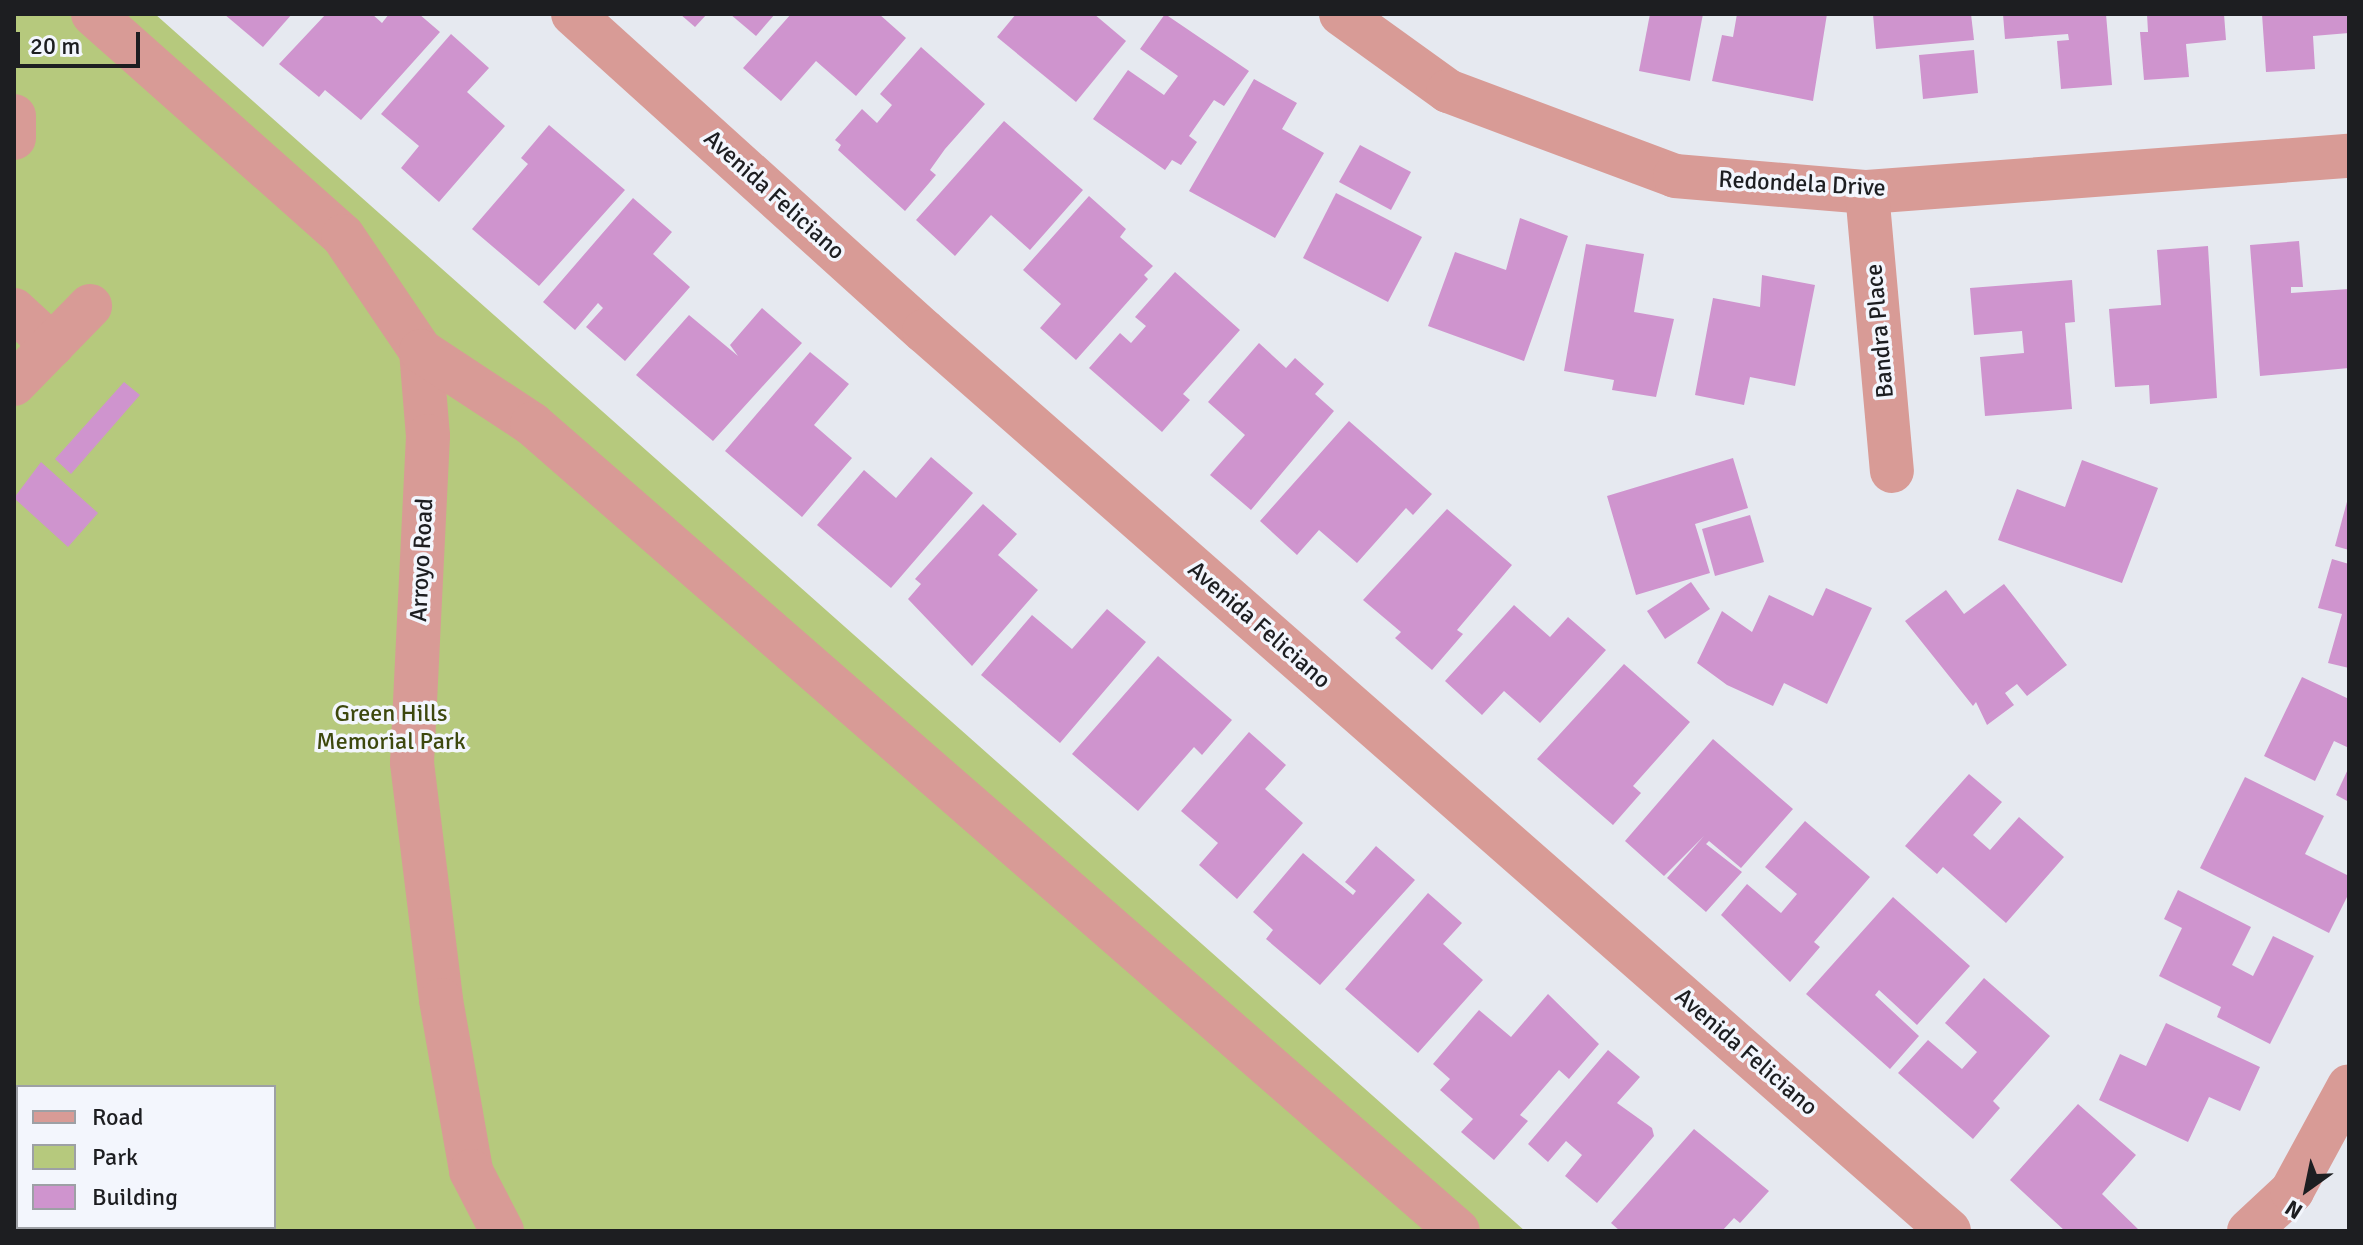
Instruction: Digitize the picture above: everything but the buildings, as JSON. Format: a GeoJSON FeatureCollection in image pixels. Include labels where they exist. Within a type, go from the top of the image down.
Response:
{"type":"FeatureCollection","features":[{"type":"Feature","properties":{"kind":"street","name":"Arroyo Road"},"geometry":{"type":"LineString","coordinates":[[93,14],[343,236],[421,351],[428,436],[412,763],[441,1000],[471,1171],[502,1231]]}},
{"type":"Feature","properties":{"kind":"street","name":"Avenida Feliciano"},"geometry":{"type":"LineString","coordinates":[[573,14],[924,331],[1949,1231]]}},
{"type":"Feature","properties":{"kind":"street","name":"Redondela Drive"},"geometry":{"type":"LineString","coordinates":[[1341,14],[1448,91],[1675,176],[1867,192],[2349,156]]}},
{"type":"Feature","properties":{"kind":"street"},"geometry":{"type":"LineString","coordinates":[[14,116],[14,138]]}},
{"type":"Feature","properties":{"kind":"street","name":"Bandra Place"},"geometry":{"type":"LineString","coordinates":[[1867,192],[1892,471]]}},
{"type":"Feature","properties":{"kind":"street"},"geometry":{"type":"LineString","coordinates":[[14,384],[90,306]]}},
{"type":"Feature","properties":{"kind":"street"},"geometry":{"type":"LineString","coordinates":[[14,310],[52,345]]}},
{"type":"Feature","properties":{"kind":"street"},"geometry":{"type":"LineString","coordinates":[[421,351],[532,424],[1458,1231]]}},
{"type":"Feature","properties":{"kind":"street"},"geometry":{"type":"LineString","coordinates":[[2249,1231],[2292,1191],[2349,1086]]}},
{"type":"Feature","properties":{"kind":"green space","name":"Green Hills Memorial Park"},"geometry":{"type":"Polygon","coordinates":[[[14,14],[155,14],[1525,1231],[14,1231],[14,14]]]}}]}
